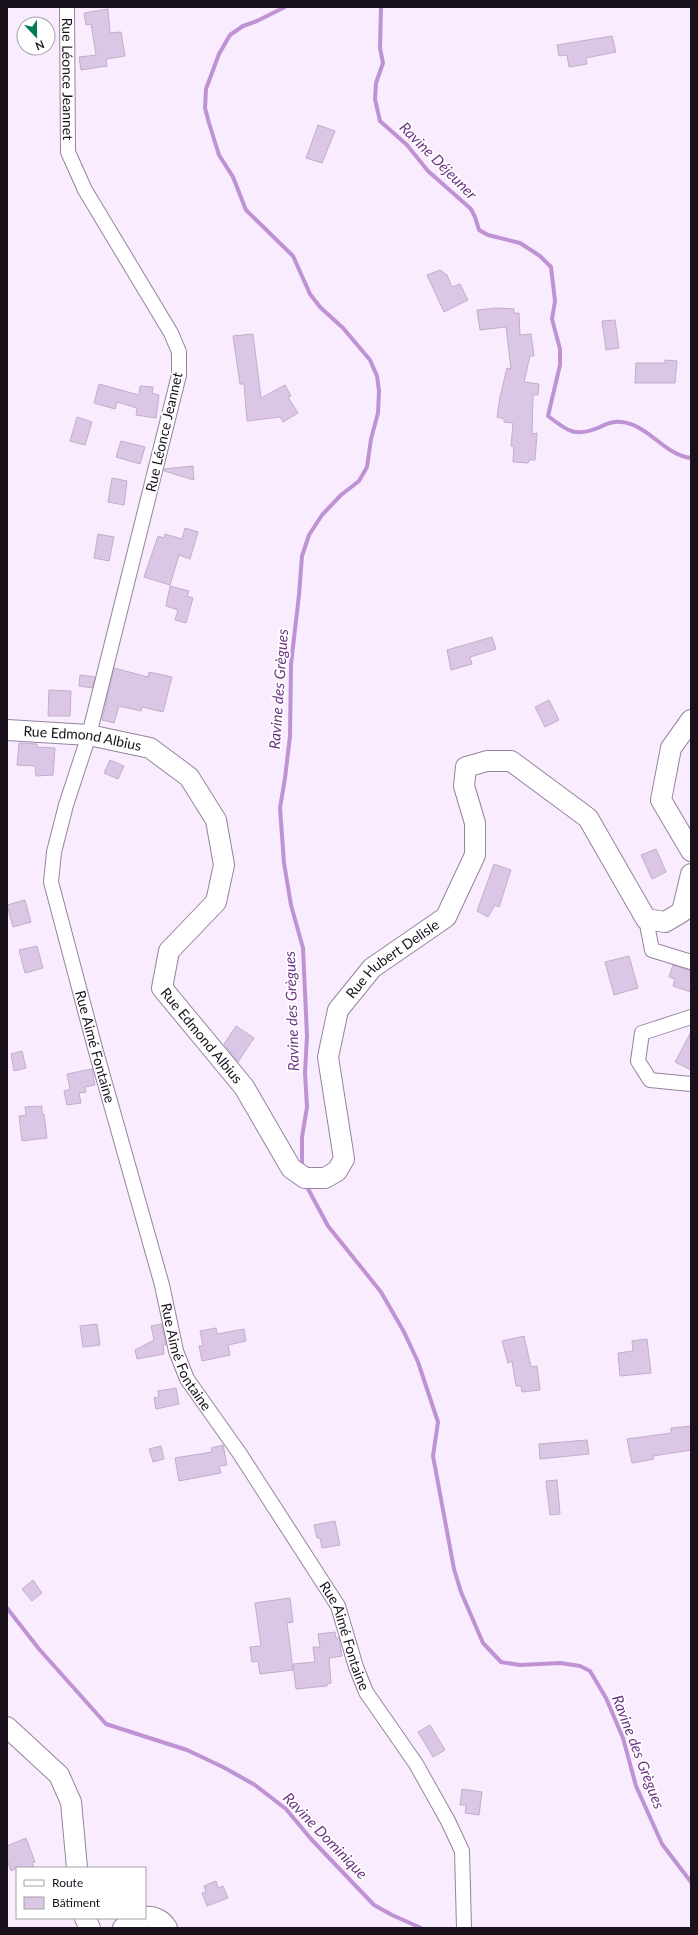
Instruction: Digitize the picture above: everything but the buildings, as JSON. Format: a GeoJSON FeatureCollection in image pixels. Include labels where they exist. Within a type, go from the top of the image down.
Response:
{"type":"FeatureCollection","features":[{"type":"Feature","properties":{"kind":"main road"},"geometry":{"type":"LineString","coordinates":[[691,720],[671,748],[661,800],[691,851]]}},
{"type":"Feature","properties":{"kind":"main road","name":"Rue Edmond Albius"},"geometry":{"type":"LineString","coordinates":[[7,730],[89,735],[150,748],[189,777],[216,820],[224,865],[216,902],[169,951],[162,988],[244,1087],[291,1168],[306,1178],[326,1178],[338,1171],[344,1159]]}},
{"type":"Feature","properties":{"kind":"main road","name":"Rue Hubert Delisle"},"geometry":{"type":"LineString","coordinates":[[344,1159],[328,1057],[338,1010],[372,968],[446,917],[475,854],[475,823],[464,786],[466,767],[487,761],[511,761],[588,818],[646,918]]}},
{"type":"Feature","properties":{"kind":"main road"},"geometry":{"type":"LineString","coordinates":[[646,918],[665,922],[682,912],[691,874]]}},
{"type":"Feature","properties":{"kind":"main road"},"geometry":{"type":"LineString","coordinates":[[7,1727],[59,1775],[71,1802],[77,1867]]}},
{"type":"Feature","properties":{"kind":"main road"},"geometry":{"type":"LineString","coordinates":[[146,1917],[153,1916],[167,1928]]}},
{"type":"Feature","properties":{"kind":"main road"},"geometry":{"type":"LineString","coordinates":[[123,1928],[137,1919]]}},
{"type":"Feature","properties":{"kind":"street","name":"Rue Léonce Jeannet"},"geometry":{"type":"LineString","coordinates":[[68,7],[68,152],[85,190],[171,333],[180,352],[179,375],[89,735]]}},
{"type":"Feature","properties":{"kind":"street","name":"Rue Aimé Fontaine"},"geometry":{"type":"LineString","coordinates":[[89,735],[66,805],[54,852],[50,882],[94,1048],[162,1285],[176,1351],[187,1379],[240,1454],[338,1606],[356,1667],[366,1692],[416,1764],[448,1821],[462,1851],[464,1928]]}},
{"type":"Feature","properties":{"kind":"street"},"geometry":{"type":"LineString","coordinates":[[646,918],[652,950],[691,962]]}},
{"type":"Feature","properties":{"kind":"street"},"geometry":{"type":"LineString","coordinates":[[691,1017],[642,1033],[638,1061],[650,1080],[691,1084]]}},
{"type":"Feature","properties":{"kind":"waterway","name":"Ravine des Grègues"},"geometry":{"type":"LineString","coordinates":[[285,7],[257,21],[243,26],[230,35],[219,54],[206,89],[205,108],[219,155],[233,177],[246,210],[293,256],[310,294],[320,307],[343,328],[370,360],[377,376],[379,391],[378,413],[371,439],[367,467],[359,481],[341,495],[322,515],[309,535],[302,556],[291,664],[290,736],[280,808],[284,863],[291,905],[303,948],[307,1036],[305,1073],[307,1107],[302,1137],[302,1169]]}},
{"type":"Feature","properties":{"kind":"waterway","name":"Ravine Déjeuner"},"geometry":{"type":"LineString","coordinates":[[381,7],[380,48],[383,63],[376,83],[375,99],[380,121],[407,145],[428,171],[471,209],[479,230],[488,235],[520,243],[540,256],[551,267],[555,301],[552,319],[560,349],[560,365],[548,416],[566,429],[578,432],[592,430],[612,422],[631,424],[648,433],[672,451],[681,456],[691,458]]}},
{"type":"Feature","properties":{"kind":"waterway","name":"Ravine des Grègues"},"geometry":{"type":"LineString","coordinates":[[306,1185],[328,1226],[381,1292],[404,1332],[418,1362],[438,1422],[433,1456],[454,1569],[461,1592],[483,1643],[501,1662],[520,1665],[560,1663],[580,1666],[590,1671],[606,1698],[623,1738],[636,1786],[662,1844],[691,1882]]}},
{"type":"Feature","properties":{"kind":"waterway","name":"Ravine Dominique"},"geometry":{"type":"LineString","coordinates":[[7,1608],[39,1649],[106,1724],[187,1750],[223,1767],[255,1785],[286,1809],[311,1839],[374,1905],[421,1928]]}}]}
